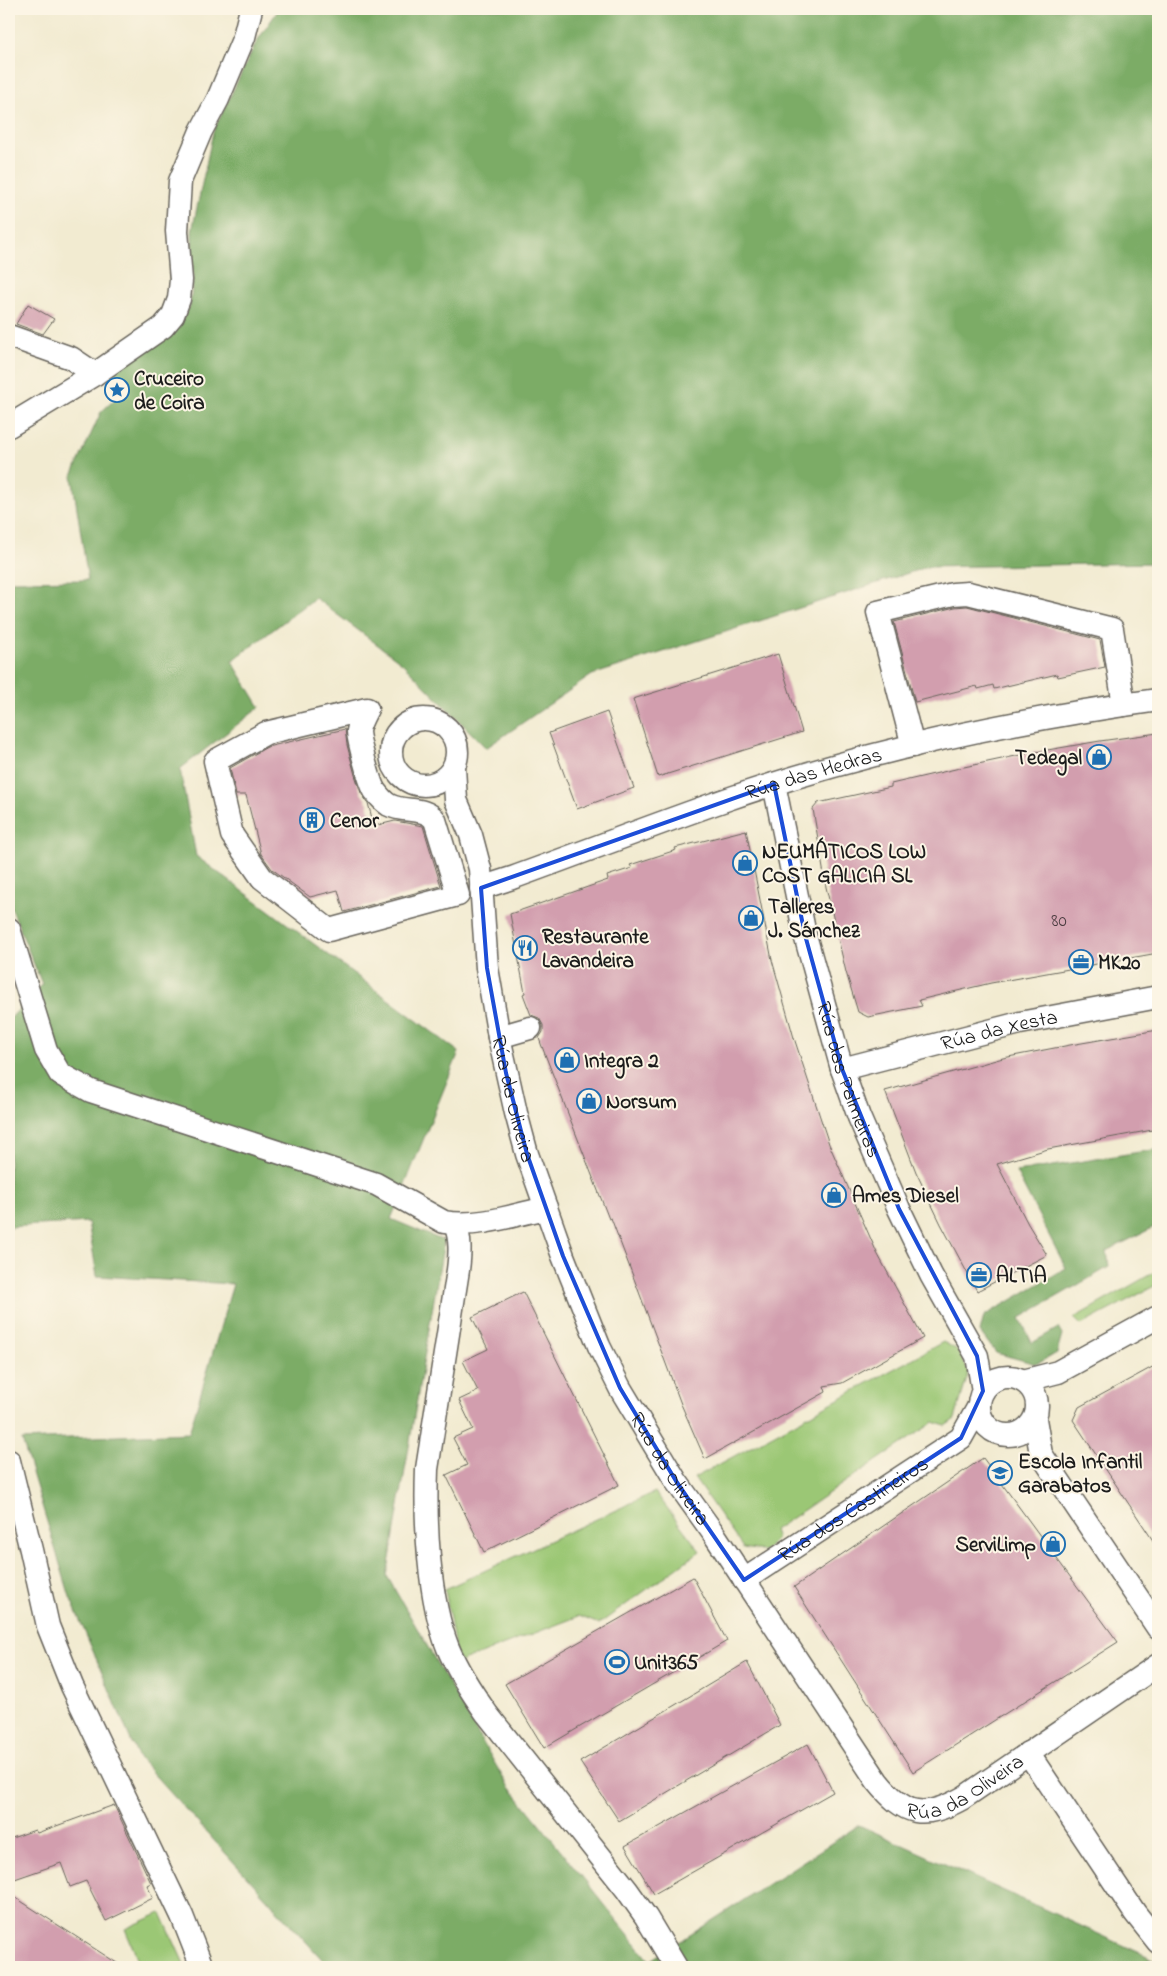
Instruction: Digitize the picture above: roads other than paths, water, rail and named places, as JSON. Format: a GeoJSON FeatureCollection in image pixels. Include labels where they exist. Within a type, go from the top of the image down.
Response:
{"type":"FeatureCollection","features":[{"type":"Feature","properties":{"kind":"street"},"geometry":{"type":"LineString","coordinates":[[9,426],[95,374],[163,327],[173,315],[179,299],[181,280],[177,206],[180,181],[244,37],[251,9]]}},
{"type":"Feature","properties":{"kind":"street"},"geometry":{"type":"LineString","coordinates":[[9,336],[71,358],[95,374]]}},
{"type":"Feature","properties":{"kind":"street"},"geometry":{"type":"LineString","coordinates":[[913,746],[878,612],[953,594],[968,593],[1112,629],[1124,705]]}},
{"type":"Feature","properties":{"kind":"street","name":"Rúa das Hedras"},"geometry":{"type":"LineString","coordinates":[[481,888],[729,798],[774,784],[913,746],[1012,724],[1158,700]]}},
{"type":"Feature","properties":{"kind":"street"},"geometry":{"type":"LineString","coordinates":[[367,709],[358,731],[368,773],[375,791],[387,804],[403,810],[424,811],[432,815],[442,843],[458,895],[329,930],[262,878],[232,835],[215,761],[266,733],[367,709]]}},
{"type":"Feature","properties":{"kind":"street","name":"Rúa da Oliveira"},"geometry":{"type":"LineString","coordinates":[[456,800],[432,784],[411,783],[395,767],[391,756],[392,745],[396,734],[404,726],[414,720],[425,718],[437,721],[446,726],[454,736],[458,746],[454,768],[456,800],[471,835],[480,869],[487,968],[499,1037],[527,1154],[585,1311],[620,1388],[676,1481],[744,1580],[876,1781],[890,1797],[902,1806],[915,1811],[931,1812],[946,1807],[1158,1665]]}},
{"type":"Feature","properties":{"kind":"street"},"geometry":{"type":"LineString","coordinates":[[432,784],[448,776],[454,768]]}},
{"type":"Feature","properties":{"kind":"street","name":"Rúa das Palmeiras"},"geometry":{"type":"LineString","coordinates":[[774,784],[805,935],[842,1069],[859,1117],[899,1209],[930,1274],[977,1356],[981,1399]]}},
{"type":"Feature","properties":{"kind":"street"},"geometry":{"type":"LineString","coordinates":[[442,843],[471,835]]}},
{"type":"Feature","properties":{"kind":"street"},"geometry":{"type":"LineString","coordinates":[[9,929],[46,1050],[60,1074],[101,1095],[376,1184],[444,1222],[455,1224],[471,1223],[546,1208]]}},
{"type":"Feature","properties":{"kind":"street","name":"Rúa da Xesta"},"geometry":{"type":"LineString","coordinates":[[842,1069],[1020,1023],[1158,997]]}},
{"type":"Feature","properties":{"kind":"street"},"geometry":{"type":"LineString","coordinates":[[499,1037],[530,1028]]}},
{"type":"Feature","properties":{"kind":"street"},"geometry":{"type":"LineString","coordinates":[[455,1224],[458,1231],[460,1250],[458,1270],[430,1450],[426,1502],[428,1541],[440,1622],[448,1647],[469,1689],[627,1890],[646,1917],[676,1967]]}},
{"type":"Feature","properties":{"kind":"street"},"geometry":{"type":"LineString","coordinates":[[1158,1317],[1058,1372],[1017,1379],[995,1380],[981,1399],[983,1422],[989,1428],[1005,1434],[1041,1454],[1158,1628]]}},
{"type":"Feature","properties":{"kind":"street","name":"Rúa das Palmeiras"},"geometry":{"type":"LineString","coordinates":[[977,1356],[1017,1379]]}},
{"type":"Feature","properties":{"kind":"street"},"geometry":{"type":"LineString","coordinates":[[1005,1434],[1030,1426],[1058,1372]]}},
{"type":"Feature","properties":{"kind":"street"},"geometry":{"type":"LineString","coordinates":[[1017,1379],[1030,1387],[1036,1396],[1041,1454]]}},
{"type":"Feature","properties":{"kind":"street","name":"Rúa dos Castiñeiros"},"geometry":{"type":"LineString","coordinates":[[961,1438],[981,1399]]}},
{"type":"Feature","properties":{"kind":"street","name":"Rúa dos Castiñeiros"},"geometry":{"type":"LineString","coordinates":[[744,1580],[961,1438],[1005,1434]]}},
{"type":"Feature","properties":{"kind":"street"},"geometry":{"type":"LineString","coordinates":[[9,1461],[48,1626],[72,1686],[182,1916],[202,1967]]}},
{"type":"Feature","properties":{"kind":"street"},"geometry":{"type":"LineString","coordinates":[[1028,1753],[1134,1913],[1158,1942]]}},
{"type":"Feature","properties":{"kind":"place","name":"Cruceiro de Coira"},"geometry":{"type":"Point","coordinates":[117,390]}},
{"type":"Feature","properties":{"kind":"place","name":"Tedegal"},"geometry":{"type":"Point","coordinates":[1099,757]}},
{"type":"Feature","properties":{"kind":"place","name":"Cenor"},"geometry":{"type":"Point","coordinates":[312,820]}},
{"type":"Feature","properties":{"kind":"place","name":"NEUMÁTICOS LOW COST GALICIA SL"},"geometry":{"type":"Point","coordinates":[745,863]}},
{"type":"Feature","properties":{"kind":"place","name":"Talleres J. Sánchez"},"geometry":{"type":"Point","coordinates":[751,918]}},
{"type":"Feature","properties":{"kind":"place","name":"Restaurante Lavandeira"},"geometry":{"type":"Point","coordinates":[525,948]}},
{"type":"Feature","properties":{"kind":"place","name":"MK20"},"geometry":{"type":"Point","coordinates":[1081,962]}},
{"type":"Feature","properties":{"kind":"place","name":"Integra 2"},"geometry":{"type":"Point","coordinates":[567,1060]}},
{"type":"Feature","properties":{"kind":"place","name":"Norsum"},"geometry":{"type":"Point","coordinates":[589,1101]}},
{"type":"Feature","properties":{"kind":"place","name":"Ames Diesel"},"geometry":{"type":"Point","coordinates":[834,1195]}},
{"type":"Feature","properties":{"kind":"place","name":"ALTIA"},"geometry":{"type":"Point","coordinates":[979,1275]}},
{"type":"Feature","properties":{"kind":"place","name":"Escola Infantil Garabatos"},"geometry":{"type":"Point","coordinates":[1000,1473]}},
{"type":"Feature","properties":{"kind":"place","name":"ServiLimp"},"geometry":{"type":"Point","coordinates":[1053,1544]}},
{"type":"Feature","properties":{"kind":"place","name":"Unit365"},"geometry":{"type":"Point","coordinates":[617,1662]}}]}
